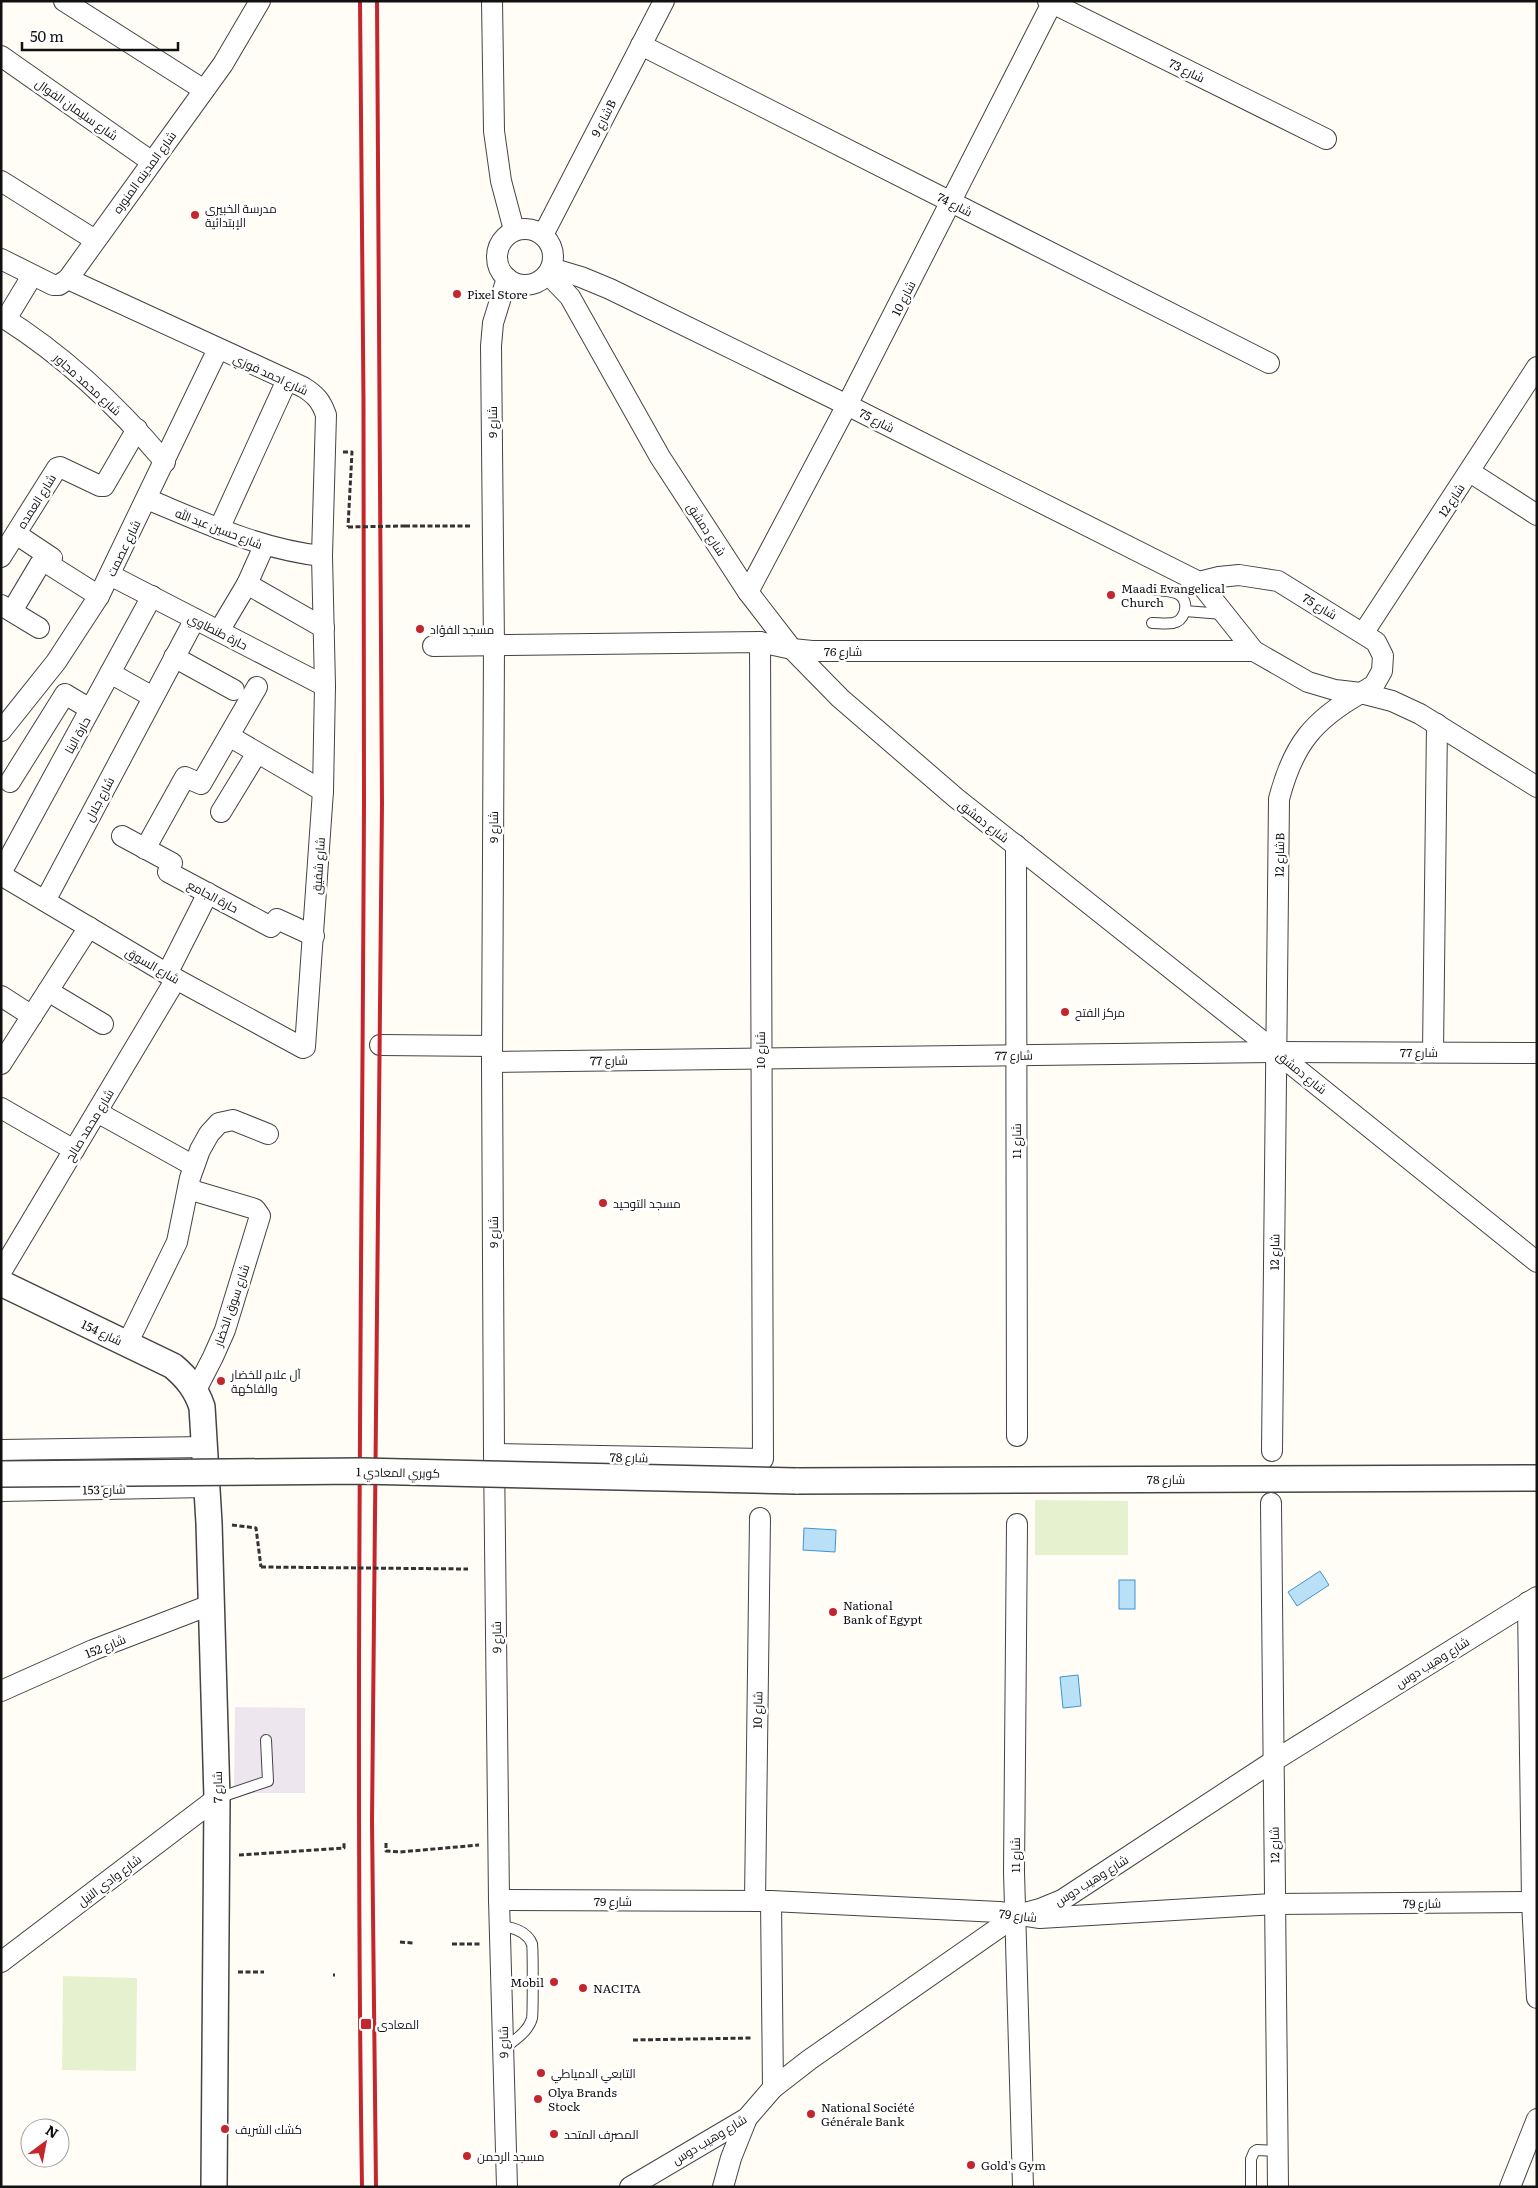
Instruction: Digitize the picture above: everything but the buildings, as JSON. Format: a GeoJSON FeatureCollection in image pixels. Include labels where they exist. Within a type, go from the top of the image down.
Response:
{"type":"FeatureCollection","features":[{"type":"Feature","properties":{"kind":"street"},"geometry":{"type":"LineString","coordinates":[[64,1],[204,90]]}},
{"type":"Feature","properties":{"kind":"street","name":"شارع المدينه المنوره"},"geometry":{"type":"LineString","coordinates":[[68,280],[232,50],[260,1]]}},
{"type":"Feature","properties":{"kind":"street"},"geometry":{"type":"LineString","coordinates":[[492,1],[494,131],[501,181],[514,230]]}},
{"type":"Feature","properties":{"kind":"street","name":"شارع 9B"},"geometry":{"type":"LineString","coordinates":[[543,235],[664,1]]}},
{"type":"Feature","properties":{"kind":"street","name":"شارع 73"},"geometry":{"type":"LineString","coordinates":[[1051,2],[1326,140]]}},
{"type":"Feature","properties":{"kind":"street","name":"شارع 10"},"geometry":{"type":"LineString","coordinates":[[748,592],[951,203],[1051,2]]}},
{"type":"Feature","properties":{"kind":"street","name":"شارع 74"},"geometry":{"type":"LineString","coordinates":[[641,45],[1269,363]]}},
{"type":"Feature","properties":{"kind":"street","name":"شارع سليمان الفوال"},"geometry":{"type":"LineString","coordinates":[[1,56],[152,162]]}},
{"type":"Feature","properties":{"kind":"street"},"geometry":{"type":"LineString","coordinates":[[1,181],[95,240]]}},
{"type":"Feature","properties":{"kind":"street"},"geometry":{"type":"LineString","coordinates":[[529,229],[543,235],[551,245],[554,256],[549,271],[541,280],[524,285],[506,278],[499,269],[497,252],[504,236],[514,230],[529,229]]}},
{"type":"Feature","properties":{"kind":"street"},"geometry":{"type":"LineString","coordinates":[[1,259],[53,285],[59,285],[68,280]]}},
{"type":"Feature","properties":{"kind":"street","name":"شارع 75"},"geometry":{"type":"LineString","coordinates":[[549,271],[582,277],[610,289],[847,405],[1199,582],[1254,651],[1308,682],[1335,690],[1361,693],[1392,701],[1437,724],[1537,787]]}},
{"type":"Feature","properties":{"kind":"street","name":"شارع دمشق"},"geometry":{"type":"LineString","coordinates":[[549,271],[579,310],[660,456],[748,592],[792,649],[840,698],[897,749],[1537,1262]]}},
{"type":"Feature","properties":{"kind":"street"},"geometry":{"type":"LineString","coordinates":[[4,318],[32,276]]}},
{"type":"Feature","properties":{"kind":"street","name":"شارع 9"},"geometry":{"type":"LineString","coordinates":[[506,278],[493,323],[491,346],[494,645],[492,1054],[494,1454],[499,1900],[507,2187]]}},
{"type":"Feature","properties":{"kind":"street","name":"شارع احمد فوزي"},"geometry":{"type":"LineString","coordinates":[[68,280],[287,380],[314,394],[322,403],[326,415],[322,556],[325,686]]}},
{"type":"Feature","properties":{"kind":"street","name":"شارع محمد مجاور"},"geometry":{"type":"LineString","coordinates":[[4,318],[76,370],[137,429],[165,462]]}},
{"type":"Feature","properties":{"kind":"street","name":"شارع عصمت"},"geometry":{"type":"LineString","coordinates":[[1,731],[56,662],[99,596],[218,349]]}},
{"type":"Feature","properties":{"kind":"street","name":"شارع 12"},"geometry":{"type":"LineString","coordinates":[[1364,632],[1537,367]]}},
{"type":"Feature","properties":{"kind":"street"},"geometry":{"type":"LineString","coordinates":[[219,529],[287,380]]}},
{"type":"Feature","properties":{"kind":"street","name":"شارع العمده"},"geometry":{"type":"LineString","coordinates":[[1,557],[57,468],[60,467],[100,486],[104,486],[137,429]]}},
{"type":"Feature","properties":{"kind":"street"},"geometry":{"type":"LineString","coordinates":[[1470,472],[1537,515]]}},
{"type":"Feature","properties":{"kind":"street","name":"شارع حسين عبد الله"},"geometry":{"type":"LineString","coordinates":[[147,498],[264,546],[322,556]]}},
{"type":"Feature","properties":{"kind":"street"},"geometry":{"type":"LineString","coordinates":[[16,534],[52,558],[50,565],[99,596]]}},
{"type":"Feature","properties":{"kind":"street"},"geometry":{"type":"LineString","coordinates":[[219,631],[247,584],[264,546]]}},
{"type":"Feature","properties":{"kind":"street"},"geometry":{"type":"LineString","coordinates":[[39,628],[6,608],[40,564]]}},
{"type":"Feature","properties":{"kind":"street","name":"حارة طنطاوي"},"geometry":{"type":"LineString","coordinates":[[110,575],[325,686]]}},
{"type":"Feature","properties":{"kind":"street","name":"شارع 75"},"geometry":{"type":"LineString","coordinates":[[1199,582],[1238,575],[1278,581],[1364,632],[1376,642],[1383,656],[1382,671],[1374,685],[1361,693]]}},
{"type":"Feature","properties":{"kind":"street"},"geometry":{"type":"LineString","coordinates":[[247,584],[324,628]]}},
{"type":"Feature","properties":{"kind":"street","name":"حارة البنا"},"geometry":{"type":"LineString","coordinates":[[1,874],[152,596]]}},
{"type":"Feature","properties":{"kind":"street","name":"شارع جلال"},"geometry":{"type":"LineString","coordinates":[[45,901],[195,619]]}},
{"type":"Feature","properties":{"kind":"street","name":"شارع 10"},"geometry":{"type":"LineString","coordinates":[[760,642],[760,1058],[763,1459]]}},
{"type":"Feature","properties":{"kind":"street","name":"شارع 76"},"geometry":{"type":"LineString","coordinates":[[432,646],[760,642],[812,651],[1254,651]]}},
{"type":"Feature","properties":{"kind":"street"},"geometry":{"type":"LineString","coordinates":[[174,657],[234,690]]}},
{"type":"Feature","properties":{"kind":"street"},"geometry":{"type":"LineString","coordinates":[[110,674],[153,697]]}},
{"type":"Feature","properties":{"kind":"street","name":"شارع شفيق"},"geometry":{"type":"LineString","coordinates":[[305,1046],[323,791],[325,686]]}},
{"type":"Feature","properties":{"kind":"street"},"geometry":{"type":"LineString","coordinates":[[145,849],[185,777],[201,784],[257,687]]}},
{"type":"Feature","properties":{"kind":"street","name":"شارع 12B"},"geometry":{"type":"LineString","coordinates":[[1276,1052],[1279,799],[1286,772],[1304,739],[1316,724],[1336,706],[1361,693]]}},
{"type":"Feature","properties":{"kind":"street"},"geometry":{"type":"LineString","coordinates":[[10,782],[65,694],[90,709]]}},
{"type":"Feature","properties":{"kind":"street"},"geometry":{"type":"LineString","coordinates":[[1433,1052],[1437,724]]}},
{"type":"Feature","properties":{"kind":"street"},"geometry":{"type":"LineString","coordinates":[[229,736],[323,791]]}},
{"type":"Feature","properties":{"kind":"street"},"geometry":{"type":"LineString","coordinates":[[221,812],[258,752]]}},
{"type":"Feature","properties":{"kind":"street","name":"حارة الجامع"},"geometry":{"type":"LineString","coordinates":[[122,836],[172,863],[168,872],[271,927],[277,918],[314,936]]}},
{"type":"Feature","properties":{"kind":"street","name":"شارع 11"},"geometry":{"type":"LineString","coordinates":[[1016,845],[1017,1436]]}},
{"type":"Feature","properties":{"kind":"street","name":"شارع السوق"},"geometry":{"type":"LineString","coordinates":[[1,874],[172,976],[302,1048],[305,1046]]}},
{"type":"Feature","properties":{"kind":"street","name":"شارع محمد صالح"},"geometry":{"type":"LineString","coordinates":[[1,1272],[97,1112],[172,976],[208,893]]}},
{"type":"Feature","properties":{"kind":"street"},"geometry":{"type":"LineString","coordinates":[[1,1064],[89,928]]}},
{"type":"Feature","properties":{"kind":"street"},"geometry":{"type":"LineString","coordinates":[[48,990],[103,1024]]}},
{"type":"Feature","properties":{"kind":"street"},"geometry":{"type":"LineString","coordinates":[[1,996],[32,1016]]}},
{"type":"Feature","properties":{"kind":"street","name":"شارع 77"},"geometry":{"type":"LineString","coordinates":[[380,1045],[492,1054],[760,1058],[1276,1052],[1537,1053]]}},
{"type":"Feature","properties":{"kind":"street","name":"شارع 12"},"geometry":{"type":"LineString","coordinates":[[1272,1451],[1276,1052]]}},
{"type":"Feature","properties":{"kind":"street"},"geometry":{"type":"LineString","coordinates":[[1,1108],[74,1150]]}},
{"type":"Feature","properties":{"kind":"street"},"geometry":{"type":"LineString","coordinates":[[97,1112],[194,1166]]}},
{"type":"Feature","properties":{"kind":"street"},"geometry":{"type":"LineString","coordinates":[[127,1344],[177,1242],[194,1166],[209,1134],[219,1123],[233,1120],[268,1134]]}},
{"type":"Feature","properties":{"kind":"street","name":"شارع سوق الخضار"},"geometry":{"type":"LineString","coordinates":[[188,1189],[255,1209],[260,1214],[225,1330],[196,1390]]}},
{"type":"Feature","properties":{"kind":"street","name":"شارع 154"},"geometry":{"type":"LineString","coordinates":[[1,1283],[173,1366],[196,1390]]}},
{"type":"Feature","properties":{"kind":"street","name":"شارع 7"},"geometry":{"type":"LineString","coordinates":[[196,1390],[202,1407],[209,1523],[217,1798],[214,2187]]}},
{"type":"Feature","properties":{"kind":"street"},"geometry":{"type":"LineString","coordinates":[[1,1450],[205,1447]]}},
{"type":"Feature","properties":{"kind":"street","name":"شارع 78"},"geometry":{"type":"LineString","coordinates":[[494,1454],[763,1459]]}},
{"type":"Feature","properties":{"kind":"street","name":"كوبري المعادي 1"},"geometry":{"type":"LineString","coordinates":[[1,1474],[361,1472],[796,1481]]}},
{"type":"Feature","properties":{"kind":"street","name":"شارع 78"},"geometry":{"type":"LineString","coordinates":[[796,1481],[1537,1478]]}},
{"type":"Feature","properties":{"kind":"street","name":"شارع 153"},"geometry":{"type":"LineString","coordinates":[[1,1491],[206,1486]]}},
{"type":"Feature","properties":{"kind":"street","name":"شارع 12"},"geometry":{"type":"LineString","coordinates":[[1271,1502],[1272,1762],[1278,2187]]}},
{"type":"Feature","properties":{"kind":"street","name":"شارع 10"},"geometry":{"type":"LineString","coordinates":[[760,1518],[763,1901],[772,2038],[773,2088]]}},
{"type":"Feature","properties":{"kind":"street","name":"شارع 11"},"geometry":{"type":"LineString","coordinates":[[1016,1524],[1014,1872],[1017,1914],[1023,2187]]}},
{"type":"Feature","properties":{"kind":"street"},"geometry":{"type":"LineString","coordinates":[[1532,1600],[1534,1902],[1537,1998]]}},
{"type":"Feature","properties":{"kind":"street","name":"شارع وهيب دوس"},"geometry":{"type":"LineString","coordinates":[[630,2187],[747,2118],[773,2088],[808,2060],[1017,1914],[1040,1909],[1062,1900],[1272,1762],[1532,1600]]}},
{"type":"Feature","properties":{"kind":"street","name":"شارع 152"},"geometry":{"type":"LineString","coordinates":[[1,1691],[93,1650],[210,1605]]}},
{"type":"Feature","properties":{"kind":"street","name":"شارع وادي النيل"},"geometry":{"type":"LineString","coordinates":[[1,1962],[217,1798]]}},
{"type":"Feature","properties":{"kind":"street","name":"شارع 79"},"geometry":{"type":"LineString","coordinates":[[499,1900],[763,1901],[981,1911],[1040,1918],[1274,1904],[1534,1902]]}},
{"type":"Feature","properties":{"kind":"street"},"geometry":{"type":"LineString","coordinates":[[724,2187],[731,2158],[747,2118]]}},
{"type":"Feature","properties":{"kind":"street"},"geometry":{"type":"LineString","coordinates":[[1510,2187],[1537,2119]]}},
{"type":"Feature","properties":{"kind":"lane"},"geometry":{"type":"LineString","coordinates":[[1152,622],[1174,623],[1182,616],[1185,604],[1182,597],[1175,593],[1155,590]]}},
{"type":"Feature","properties":{"kind":"lane"},"geometry":{"type":"LineString","coordinates":[[1184,611],[1224,614]]}},
{"type":"Feature","properties":{"kind":"lane"},"geometry":{"type":"LineString","coordinates":[[217,1798],[268,1781],[266,1740]]}},
{"type":"Feature","properties":{"kind":"lane"},"geometry":{"type":"LineString","coordinates":[[500,1935],[512,1927],[524,1934],[532,1944],[532,2018],[525,2031],[503,2049]]}},
{"type":"Feature","properties":{"kind":"lane"},"geometry":{"type":"LineString","coordinates":[[1251,2187],[1251,2159],[1254,2152],[1257,2150],[1278,2150]]}},
{"type":"Feature","properties":{"kind":"path"},"geometry":{"type":"LineString","coordinates":[[348,527],[493,526]]}},
{"type":"Feature","properties":{"kind":"path"},"geometry":{"type":"LineString","coordinates":[[209,1523],[256,1528],[262,1567],[468,1570]]}},
{"type":"Feature","properties":{"kind":"path"},"geometry":{"type":"LineString","coordinates":[[216,1856],[344,1848],[344,1842]]}},
{"type":"Feature","properties":{"kind":"path"},"geometry":{"type":"LineString","coordinates":[[386,1843],[386,1851],[400,1852],[498,1843]]}},
{"type":"Feature","properties":{"kind":"path"},"geometry":{"type":"LineString","coordinates":[[452,1944],[500,1935]]}},
{"type":"Feature","properties":{"kind":"path"},"geometry":{"type":"LineString","coordinates":[[400,1942],[413,1942]]}},
{"type":"Feature","properties":{"kind":"path"},"geometry":{"type":"LineString","coordinates":[[633,2040],[772,2038]]}},
{"type":"Feature","properties":{"kind":"shaded area"},"geometry":{"type":"Polygon","coordinates":[[[235,1707],[305,1708],[305,1793],[234,1793],[235,1707]]]}},
{"type":"Feature","properties":{"kind":"green space"},"geometry":{"type":"Polygon","coordinates":[[[1035,1500],[1128,1501],[1128,1555],[1035,1555],[1035,1500]]]}},
{"type":"Feature","properties":{"kind":"green space"},"geometry":{"type":"Polygon","coordinates":[[[63,1976],[137,1978],[136,2071],[62,2070],[63,1976]]]}},
{"type":"Feature","properties":{"kind":"water"},"geometry":{"type":"Polygon","coordinates":[[[804,1528],[836,1530],[835,1552],[803,1550],[804,1528]]]}},
{"type":"Feature","properties":{"kind":"water"},"geometry":{"type":"Polygon","coordinates":[[[1320,1571],[1329,1585],[1297,1606],[1288,1592],[1320,1571]]]}},
{"type":"Feature","properties":{"kind":"water"},"geometry":{"type":"Polygon","coordinates":[[[1119,1580],[1135,1580],[1135,1609],[1119,1609],[1119,1580]]]}},
{"type":"Feature","properties":{"kind":"water"},"geometry":{"type":"Polygon","coordinates":[[[1078,1675],[1081,1706],[1063,1708],[1060,1677],[1078,1675]]]}},
{"type":"Feature","properties":{"kind":"railway"},"geometry":{"type":"LineString","coordinates":[[360,1],[364,603],[359,1668],[362,2187]]}},
{"type":"Feature","properties":{"kind":"railway"},"geometry":{"type":"LineString","coordinates":[[376,2187],[372,1821],[382,803],[377,1]]}},
{"type":"Feature","properties":{"kind":"place","name":"مدرسة الخبيري الإبتدائية"},"geometry":{"type":"Point","coordinates":[195,215]}},
{"type":"Feature","properties":{"kind":"place","name":"Pixel Store"},"geometry":{"type":"Point","coordinates":[457,294]}},
{"type":"Feature","properties":{"kind":"place","name":"Maadi Evangelical Church"},"geometry":{"type":"Point","coordinates":[1111,595]}},
{"type":"Feature","properties":{"kind":"place","name":"مسجد الفؤاد"},"geometry":{"type":"Point","coordinates":[420,629]}},
{"type":"Feature","properties":{"kind":"place","name":"مركز الفتح"},"geometry":{"type":"Point","coordinates":[1065,1012]}},
{"type":"Feature","properties":{"kind":"place","name":"مسجد التوحيد"},"geometry":{"type":"Point","coordinates":[603,1203]}},
{"type":"Feature","properties":{"kind":"place","name":"آل علام للخضار والفاكهة"},"geometry":{"type":"Point","coordinates":[221,1381]}},
{"type":"Feature","properties":{"kind":"place","name":"National Bank of Egypt"},"geometry":{"type":"Point","coordinates":[833,1612]}},
{"type":"Feature","properties":{"kind":"place","name":"Mobil"},"geometry":{"type":"Point","coordinates":[554,1982]}},
{"type":"Feature","properties":{"kind":"place","name":"NACITA"},"geometry":{"type":"Point","coordinates":[583,1988]}},
{"type":"Feature","properties":{"kind":"place","name":"المعادى"},"geometry":{"type":"Point","coordinates":[366,2024]}},
{"type":"Feature","properties":{"kind":"place","name":"التابعي الدمياطي"},"geometry":{"type":"Point","coordinates":[541,2073]}},
{"type":"Feature","properties":{"kind":"place","name":"Olya Brands Stock"},"geometry":{"type":"Point","coordinates":[538,2099]}},
{"type":"Feature","properties":{"kind":"place","name":"National Société Générale Bank"},"geometry":{"type":"Point","coordinates":[811,2114]}},
{"type":"Feature","properties":{"kind":"place","name":"كشك الشريف"},"geometry":{"type":"Point","coordinates":[225,2129]}},
{"type":"Feature","properties":{"kind":"place","name":"المصرف المتحد"},"geometry":{"type":"Point","coordinates":[554,2134]}},
{"type":"Feature","properties":{"kind":"place","name":"مسجد الرحمن"},"geometry":{"type":"Point","coordinates":[467,2156]}},
{"type":"Feature","properties":{"kind":"place","name":"Gold's Gym"},"geometry":{"type":"Point","coordinates":[971,2165]}}]}
